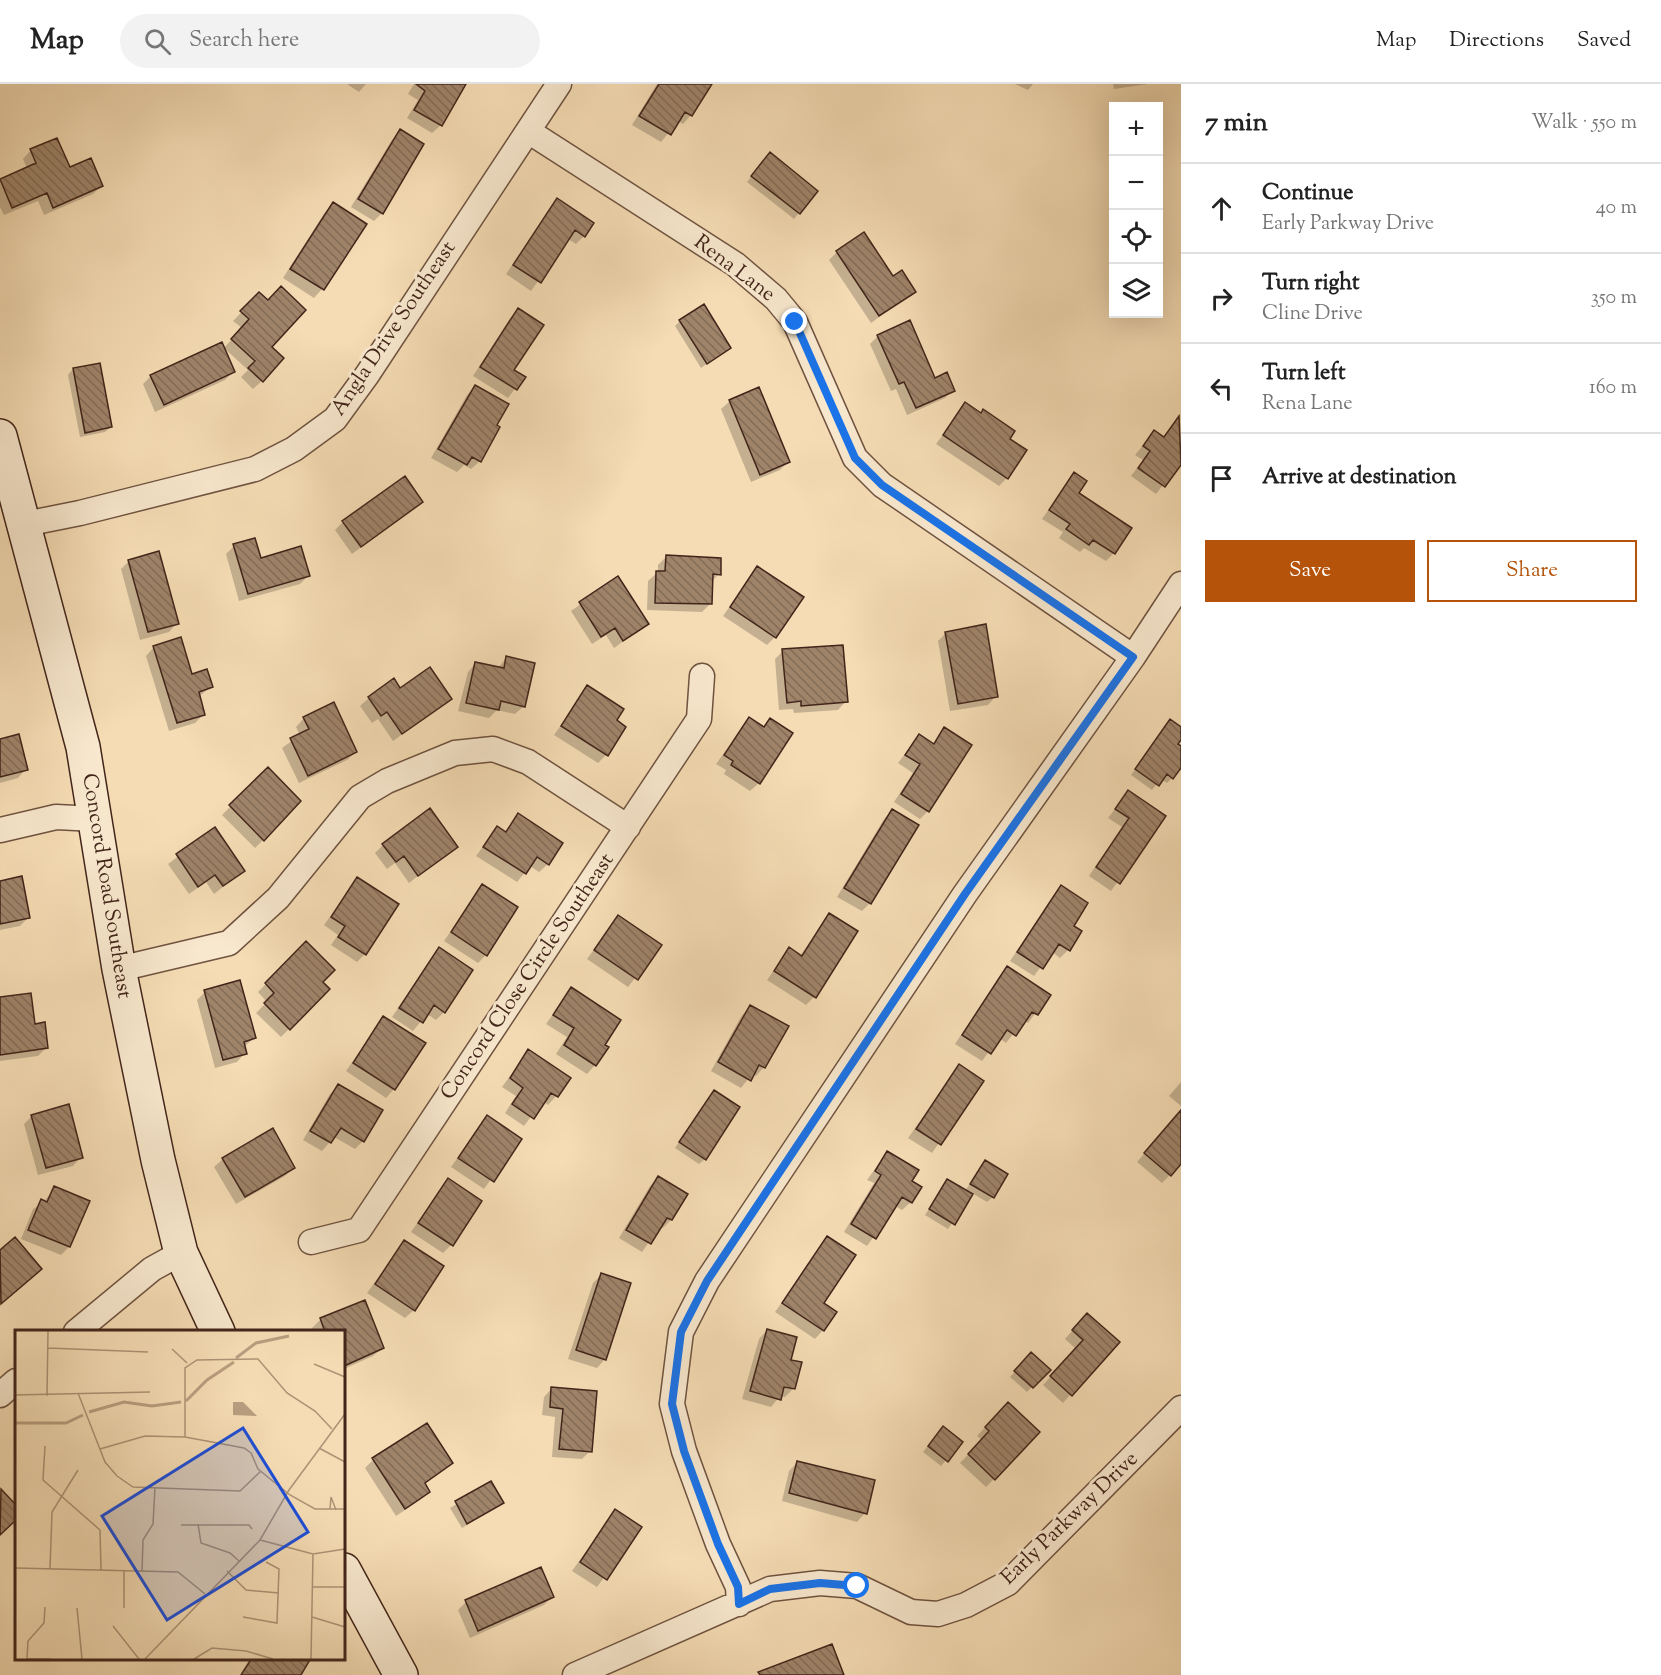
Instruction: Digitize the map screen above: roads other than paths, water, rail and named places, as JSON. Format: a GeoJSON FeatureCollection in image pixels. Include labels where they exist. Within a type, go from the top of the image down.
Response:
{"type":"FeatureCollection","features":[{"type":"Feature","properties":{"kind":"street","name":"Angla Drive Southeast"},"geometry":{"type":"LineString","coordinates":[[25,524],[80,513],[255,469],[294,449],[334,419],[367,375],[559,84]]}},
{"type":"Feature","properties":{"kind":"street","name":"Rena Lane"},"geometry":{"type":"LineString","coordinates":[[528,130],[735,264],[776,298],[795,322],[855,458],[882,485],[1133,657]]}},
{"type":"Feature","properties":{"kind":"street","name":"Concord Road Southeast"},"geometry":{"type":"LineString","coordinates":[[0,436],[68,685],[96,819],[135,1059],[181,1253],[217,1330]]}},
{"type":"Feature","properties":{"kind":"street"},"geometry":{"type":"LineString","coordinates":[[739,1604],[738,1587],[718,1544],[691,1472],[672,1404],[681,1332],[707,1281],[965,894],[1133,657],[1181,584]]}},
{"type":"Feature","properties":{"kind":"street","name":"Concord Close Circle Southeast"},"geometry":{"type":"LineString","coordinates":[[311,1242],[359,1230],[699,719],[702,676]]}},
{"type":"Feature","properties":{"kind":"street"},"geometry":{"type":"LineString","coordinates":[[119,969],[229,943],[278,898],[360,796],[387,781],[455,753],[493,749],[528,762],[628,827]]}},
{"type":"Feature","properties":{"kind":"street"},"geometry":{"type":"LineString","coordinates":[[0,830],[56,817],[96,819]]}},
{"type":"Feature","properties":{"kind":"street"},"geometry":{"type":"LineString","coordinates":[[78,1330],[152,1269],[181,1253]]}},
{"type":"Feature","properties":{"kind":"street"},"geometry":{"type":"LineString","coordinates":[[0,1395],[15,1382]]}},
{"type":"Feature","properties":{"kind":"street","name":"Early Parkway Drive"},"geometry":{"type":"LineString","coordinates":[[575,1675],[770,1589],[820,1583],[857,1586],[912,1611],[938,1614],[966,1605],[1008,1583],[1181,1408]]}},
{"type":"Feature","properties":{"kind":"street"},"geometry":{"type":"LineString","coordinates":[[345,1572],[401,1675]]}}]}
